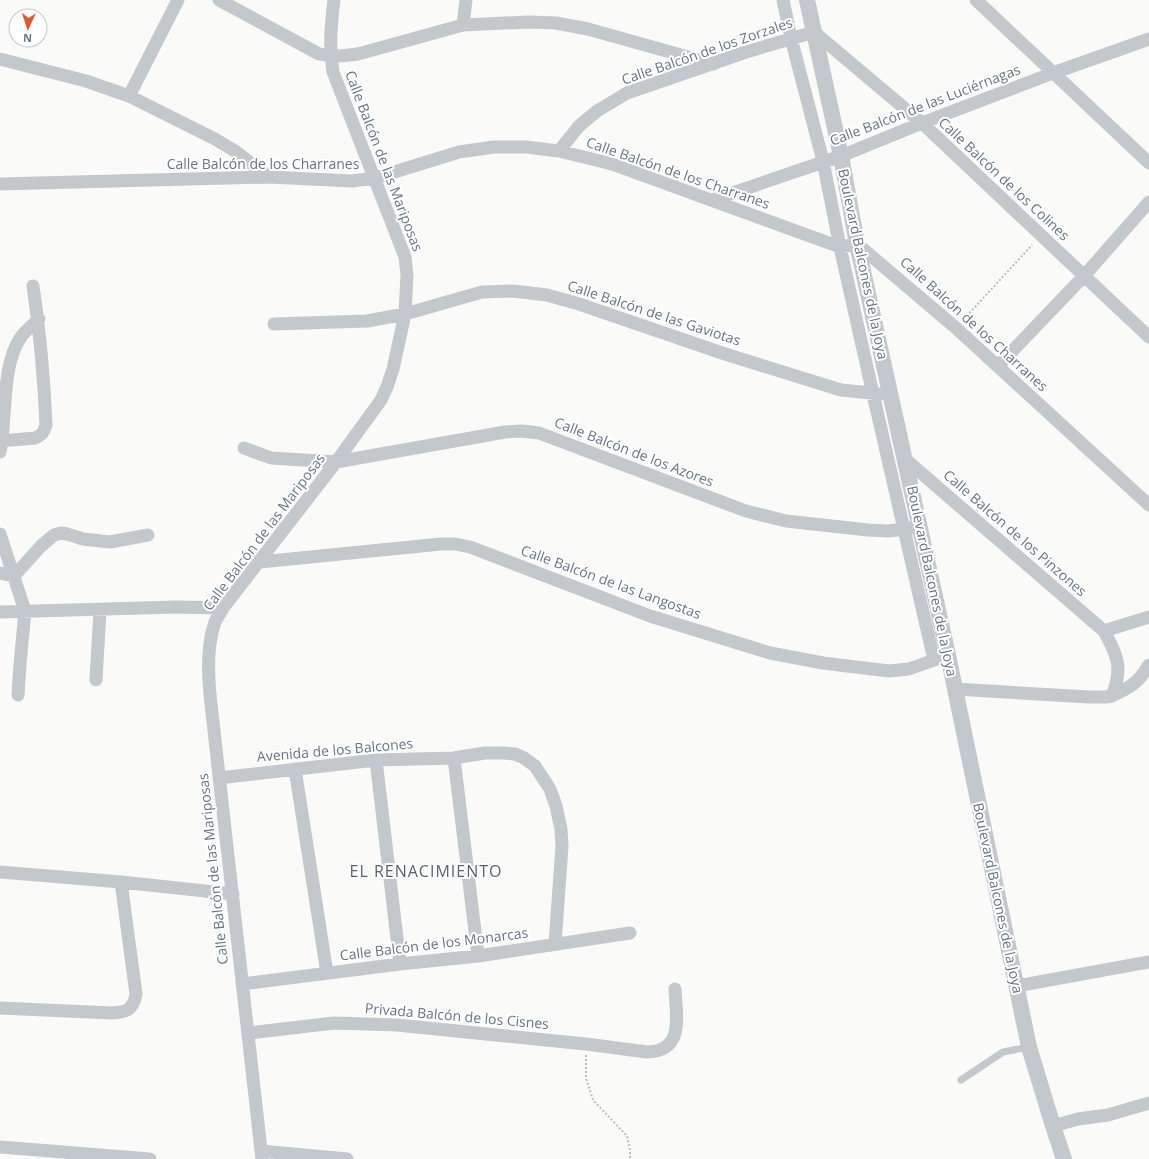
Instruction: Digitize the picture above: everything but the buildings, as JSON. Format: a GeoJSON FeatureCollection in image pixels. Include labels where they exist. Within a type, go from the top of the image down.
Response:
{"type":"FeatureCollection","features":[{"type":"Feature","properties":{"kind":"street"},"geometry":{"type":"LineString","coordinates":[[129,96],[178,0]]}},
{"type":"Feature","properties":{"kind":"street"},"geometry":{"type":"LineString","coordinates":[[219,0],[319,54],[330,57],[358,54],[463,25],[529,22],[556,23],[588,29],[713,64]]}},
{"type":"Feature","properties":{"kind":"street","name":"Calle Balcón de las Mariposas"},"geometry":{"type":"LineString","coordinates":[[262,1155],[210,695],[210,648],[212,635],[216,620],[223,608],[336,462],[381,400],[393,368],[404,314],[407,275],[405,256],[332,72],[330,40],[334,0]]}},
{"type":"Feature","properties":{"kind":"street"},"geometry":{"type":"LineString","coordinates":[[463,25],[466,0]]}},
{"type":"Feature","properties":{"kind":"street","name":"Boulevard Balcones de la Joya"},"geometry":{"type":"LineString","coordinates":[[783,0],[791,38],[823,161],[840,247],[904,530],[941,657],[955,690],[1029,1047],[1064,1159]]}},
{"type":"Feature","properties":{"kind":"street","name":"Boulevard Balcones de la Joya"},"geometry":{"type":"LineString","coordinates":[[807,0],[858,244],[920,527],[941,657]]}},
{"type":"Feature","properties":{"kind":"street"},"geometry":{"type":"LineString","coordinates":[[976,0],[1149,163]]}},
{"type":"Feature","properties":{"kind":"street","name":"Calle Balcón de los Zorzales"},"geometry":{"type":"LineString","coordinates":[[559,151],[579,126],[597,111],[627,93],[791,38],[814,32]]}},
{"type":"Feature","properties":{"kind":"street","name":"Calle Balcón de los Colines"},"geometry":{"type":"LineString","coordinates":[[814,32],[922,123],[1040,236],[1149,337]]}},
{"type":"Feature","properties":{"kind":"street","name":"Calle Balcón de las Luciérnagas"},"geometry":{"type":"LineString","coordinates":[[712,200],[840,156],[1053,72],[1149,39]]}},
{"type":"Feature","properties":{"kind":"street"},"geometry":{"type":"LineString","coordinates":[[0,59],[86,81],[129,96],[215,139],[235,151],[269,177]]}},
{"type":"Feature","properties":{"kind":"street","name":"Calle Balcón de los Charranes"},"geometry":{"type":"LineString","coordinates":[[0,184],[269,177],[352,181],[375,178],[459,152],[502,147],[526,147],[559,151],[612,164],[840,247],[858,244],[956,328],[1149,505]]}},
{"type":"Feature","properties":{"kind":"street"},"geometry":{"type":"LineString","coordinates":[[998,366],[1084,276],[1149,202]]}},
{"type":"Feature","properties":{"kind":"street"},"geometry":{"type":"LineString","coordinates":[[34,286],[38,319],[44,385],[46,425],[44,431],[36,438],[1,445],[4,404],[13,354],[22,336],[38,319]]}},
{"type":"Feature","properties":{"kind":"street","name":"Calle Balcón de las Gaviotas"},"geometry":{"type":"LineString","coordinates":[[274,324],[368,321],[404,314],[482,292],[513,291],[547,295],[579,304],[725,354],[841,390],[873,394],[891,394]]}},
{"type":"Feature","properties":{"kind":"street","name":"Calle Balcón de los Azores"},"geometry":{"type":"LineString","coordinates":[[244,448],[271,458],[336,462],[505,432],[522,431],[539,433],[746,511],[786,522],[868,530],[904,530],[920,527]]}},
{"type":"Feature","properties":{"kind":"street","name":"Calle Balcón de los Pinzones"},"geometry":{"type":"LineString","coordinates":[[905,459],[1104,631]]}},
{"type":"Feature","properties":{"kind":"street"},"geometry":{"type":"LineString","coordinates":[[14,576],[41,546],[54,535],[61,533],[83,539],[110,542],[148,535]]}},
{"type":"Feature","properties":{"kind":"street"},"geometry":{"type":"LineString","coordinates":[[0,534],[25,611],[18,695]]}},
{"type":"Feature","properties":{"kind":"street","name":"Calle Balcón de las Langostas"},"geometry":{"type":"LineString","coordinates":[[260,562],[441,544],[455,544],[470,547],[650,616],[770,653],[823,663],[890,671],[910,669],[941,657]]}},
{"type":"Feature","properties":{"kind":"street"},"geometry":{"type":"LineString","coordinates":[[0,573],[14,576]]}},
{"type":"Feature","properties":{"kind":"street"},"geometry":{"type":"LineString","coordinates":[[0,612],[176,607],[223,608]]}},
{"type":"Feature","properties":{"kind":"street"},"geometry":{"type":"LineString","coordinates":[[96,680],[100,610]]}},
{"type":"Feature","properties":{"kind":"street"},"geometry":{"type":"LineString","coordinates":[[1112,696],[1116,684],[1118,660],[1104,631],[1149,617]]}},
{"type":"Feature","properties":{"kind":"street"},"geometry":{"type":"LineString","coordinates":[[955,690],[1089,698],[1106,697],[1112,696],[1131,687],[1141,677],[1149,665]]}},
{"type":"Feature","properties":{"kind":"street","name":"Avenida de los Balcones"},"geometry":{"type":"LineString","coordinates":[[219,778],[376,760],[454,758],[484,753],[514,754],[524,758],[535,766],[550,789],[556,806],[561,829],[562,846],[555,944]]}},
{"type":"Feature","properties":{"kind":"street"},"geometry":{"type":"LineString","coordinates":[[454,758],[478,956]]}},
{"type":"Feature","properties":{"kind":"street"},"geometry":{"type":"LineString","coordinates":[[376,760],[400,964]]}},
{"type":"Feature","properties":{"kind":"street"},"geometry":{"type":"LineString","coordinates":[[295,769],[327,973]]}},
{"type":"Feature","properties":{"kind":"street"},"geometry":{"type":"LineString","coordinates":[[0,872],[120,882],[233,894]]}},
{"type":"Feature","properties":{"kind":"street"},"geometry":{"type":"LineString","coordinates":[[0,1008],[112,1013],[122,1012],[131,1008],[135,1001],[136,994],[120,882]]}},
{"type":"Feature","properties":{"kind":"street","name":"Calle Balcón de los Monarcas"},"geometry":{"type":"LineString","coordinates":[[242,984],[400,964],[478,956],[630,933]]}},
{"type":"Feature","properties":{"kind":"street"},"geometry":{"type":"LineString","coordinates":[[1016,986],[1149,962]]}},
{"type":"Feature","properties":{"kind":"street","name":"Privada Balcón de los Cisnes"},"geometry":{"type":"LineString","coordinates":[[248,1033],[334,1023],[367,1023],[655,1052],[662,1050],[671,1042],[676,1031],[675,989]]}},
{"type":"Feature","properties":{"kind":"street"},"geometry":{"type":"LineString","coordinates":[[1053,1126],[1078,1119],[1108,1115],[1149,1103]]}},
{"type":"Feature","properties":{"kind":"street"},"geometry":{"type":"LineString","coordinates":[[0,1147],[150,1159]]}},
{"type":"Feature","properties":{"kind":"street"},"geometry":{"type":"LineString","coordinates":[[262,1155],[346,1159]]}},
{"type":"Feature","properties":{"kind":"lane"},"geometry":{"type":"LineString","coordinates":[[961,1080],[1003,1052],[1029,1047]]}},
{"type":"Feature","properties":{"kind":"path"},"geometry":{"type":"LineString","coordinates":[[956,328],[1040,236]]}},
{"type":"Feature","properties":{"kind":"path"},"geometry":{"type":"LineString","coordinates":[[586,1044],[586,1078],[593,1100],[627,1136],[630,1159]]}},
{"type":"Feature","properties":{"kind":"district","name":"EL RENACIMIENTO"},"geometry":{"type":"Point","coordinates":[426,871]}}]}
